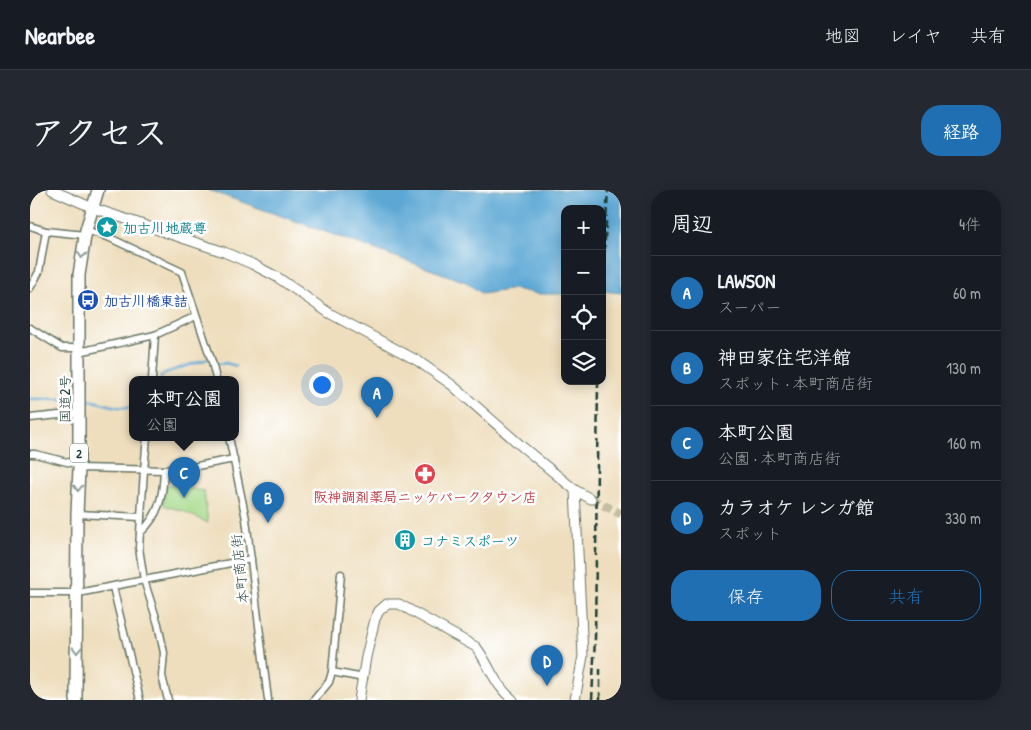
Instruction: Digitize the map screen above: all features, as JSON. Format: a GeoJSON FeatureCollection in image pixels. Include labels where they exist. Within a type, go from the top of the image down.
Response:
{"type":"FeatureCollection","features":[{"type":"Feature","properties":{"kind":"highway","name":"国道2号"},"geometry":{"type":"LineString","coordinates":[[76,700],[79,275],[86,232],[95,200]]}},
{"type":"Feature","properties":{"kind":"street"},"geometry":{"type":"LineString","coordinates":[[52,190],[95,200],[224,252],[276,277],[329,313],[418,361],[452,386],[575,490],[591,499]]}},
{"type":"Feature","properties":{"kind":"street"},"geometry":{"type":"LineString","coordinates":[[30,226],[46,231],[86,232],[110,238],[182,272],[215,376]]}},
{"type":"Feature","properties":{"kind":"street"},"geometry":{"type":"LineString","coordinates":[[30,288],[39,272],[46,231]]}},
{"type":"Feature","properties":{"kind":"street"},"geometry":{"type":"LineString","coordinates":[[30,328],[62,348],[77,350],[155,335],[196,316]]}},
{"type":"Feature","properties":{"kind":"street"},"geometry":{"type":"LineString","coordinates":[[152,376],[155,335]]}},
{"type":"Feature","properties":{"kind":"street"},"geometry":{"type":"LineString","coordinates":[[31,418],[79,414]]}},
{"type":"Feature","properties":{"kind":"street"},"geometry":{"type":"LineString","coordinates":[[147,441],[139,548],[144,580],[158,624],[164,653],[162,676],[168,700]]}},
{"type":"Feature","properties":{"kind":"street","name":"本町商店街"},"geometry":{"type":"LineString","coordinates":[[230,441],[246,520],[268,700]]}},
{"type":"Feature","properties":{"kind":"street"},"geometry":{"type":"LineString","coordinates":[[30,454],[75,464],[79,468],[144,470],[164,470],[197,466],[234,459]]}},
{"type":"Feature","properties":{"kind":"street"},"geometry":{"type":"LineString","coordinates":[[140,533],[146,528],[160,506],[164,470]]}},
{"type":"Feature","properties":{"kind":"street"},"geometry":{"type":"LineString","coordinates":[[575,490],[583,656],[576,700]]}},
{"type":"Feature","properties":{"kind":"street"},"geometry":{"type":"LineString","coordinates":[[77,514],[141,517]]}},
{"type":"Feature","properties":{"kind":"street"},"geometry":{"type":"LineString","coordinates":[[30,593],[78,593],[250,559]]}},
{"type":"Feature","properties":{"kind":"street"},"geometry":{"type":"LineString","coordinates":[[314,700],[328,682],[332,672],[342,574]]}},
{"type":"Feature","properties":{"kind":"street"},"geometry":{"type":"LineString","coordinates":[[113,587],[140,700]]}},
{"type":"Feature","properties":{"kind":"street"},"geometry":{"type":"LineString","coordinates":[[359,700],[375,619],[379,611],[387,604],[399,604],[476,647],[483,656],[500,689],[513,700]]}},
{"type":"Feature","properties":{"kind":"street"},"geometry":{"type":"LineString","coordinates":[[332,672],[364,678]]}},
{"type":"Feature","properties":{"kind":"green space"},"geometry":{"type":"Polygon","coordinates":[[[166,485],[204,491],[208,523],[183,511],[163,505],[166,485]]]}},
{"type":"Feature","properties":{"kind":"water"},"geometry":{"type":"Polygon","coordinates":[[[208,190],[621,190],[621,293],[606,291],[606,205],[561,205],[561,294],[537,294],[515,289],[482,294],[466,282],[208,190]]]}},
{"type":"Feature","properties":{"kind":"waterway"},"geometry":{"type":"LineString","coordinates":[[161,376],[208,359]]}},
{"type":"Feature","properties":{"kind":"waterway"},"geometry":{"type":"LineString","coordinates":[[217,364],[226,363],[236,366]]}},
{"type":"Feature","properties":{"kind":"waterway"},"geometry":{"type":"LineString","coordinates":[[30,399],[71,399]]}},
{"type":"Feature","properties":{"kind":"waterway"},"geometry":{"type":"LineString","coordinates":[[89,400],[117,407],[129,408]]}},
{"type":"Feature","properties":{"kind":"tunnel"},"geometry":{"type":"LineString","coordinates":[[591,499],[621,514]]}},
{"type":"Feature","properties":{"kind":"railway"},"geometry":{"type":"LineString","coordinates":[[603,295],[608,190]]}},
{"type":"Feature","properties":{"kind":"railway"},"geometry":{"type":"LineString","coordinates":[[592,700],[595,638],[598,385]]}},
{"type":"Feature","properties":{"kind":"railway"},"geometry":{"type":"LineString","coordinates":[[600,669],[600,700]]}},
{"type":"Feature","properties":{"kind":"place","name":"加古川地蔵尊"},"geometry":{"type":"Point","coordinates":[107,227]}},
{"type":"Feature","properties":{"kind":"place","name":"加古川橋東詰"},"geometry":{"type":"Point","coordinates":[88,300]}},
{"type":"Feature","properties":{"kind":"place","name":"LAWSON"},"geometry":{"type":"Point","coordinates":[377,418]}},
{"type":"Feature","properties":{"kind":"place","name":"阪神調剤薬局ニッケパークタウン店"},"geometry":{"type":"Point","coordinates":[425,474]}},
{"type":"Feature","properties":{"kind":"place","name":"本町公園"},"geometry":{"type":"Point","coordinates":[184,498]}},
{"type":"Feature","properties":{"kind":"place","name":"神田家住宅洋館"},"geometry":{"type":"Point","coordinates":[268,523]}},
{"type":"Feature","properties":{"kind":"place","name":"コナミスポーツ"},"geometry":{"type":"Point","coordinates":[405,540]}},
{"type":"Feature","properties":{"kind":"place","name":"カラオケ レンガ館"},"geometry":{"type":"Point","coordinates":[547,686]}}]}
